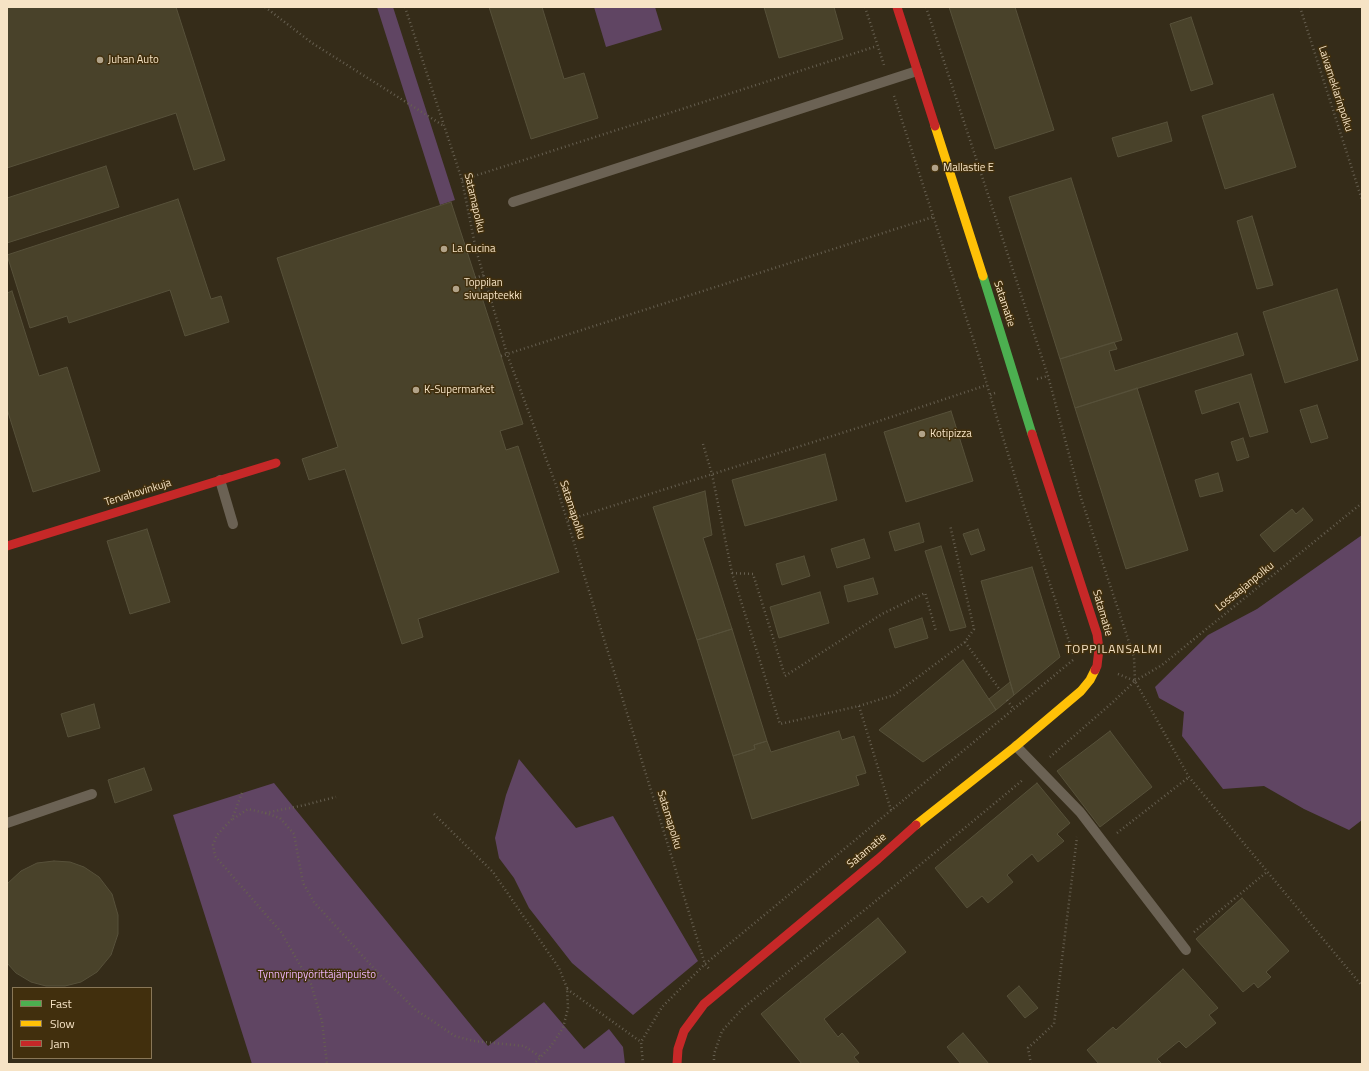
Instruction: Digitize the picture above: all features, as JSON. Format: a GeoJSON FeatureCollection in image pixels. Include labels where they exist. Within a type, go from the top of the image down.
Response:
{"type":"FeatureCollection","features":[{"type":"Feature","properties":{"kind":"street","name":"Satamatie"},"geometry":{"type":"LineString","coordinates":[[677,1064],[678,1049],[684,1031],[704,1004],[878,859],[928,815],[1016,746],[1081,691],[1090,680],[1097,666],[1099,649],[1097,634],[1016,385],[1006,348],[897,7]]}},
{"type":"Feature","properties":{"kind":"street","name":"Tervahovinkuja"},"geometry":{"type":"LineString","coordinates":[[7,546],[276,463]]}},
{"type":"Feature","properties":{"kind":"lane"},"geometry":{"type":"LineString","coordinates":[[513,202],[917,71]]}},
{"type":"Feature","properties":{"kind":"lane"},"geometry":{"type":"LineString","coordinates":[[220,480],[233,524]]}},
{"type":"Feature","properties":{"kind":"lane"},"geometry":{"type":"LineString","coordinates":[[1016,746],[1080,812],[1183,946]]}},
{"type":"Feature","properties":{"kind":"lane"},"geometry":{"type":"LineString","coordinates":[[7,823],[92,794]]}},
{"type":"Feature","properties":{"kind":"path"},"geometry":{"type":"LineString","coordinates":[[265,7],[312,43],[445,126]]}},
{"type":"Feature","properties":{"kind":"path","name":"Satamapolku"},"geometry":{"type":"LineString","coordinates":[[405,7],[462,180],[476,250],[507,354],[568,520],[705,964],[743,1008]]}},
{"type":"Feature","properties":{"kind":"path"},"geometry":{"type":"LineString","coordinates":[[865,7],[990,395]]}},
{"type":"Feature","properties":{"kind":"path"},"geometry":{"type":"LineString","coordinates":[[926,7],[1048,376],[1080,495],[1134,657],[1135,681],[1189,777],[1362,986]]}},
{"type":"Feature","properties":{"kind":"path","name":"Laivameklarinpolku"},"geometry":{"type":"LineString","coordinates":[[1300,7],[1362,200]]}},
{"type":"Feature","properties":{"kind":"path"},"geometry":{"type":"LineString","coordinates":[[462,180],[877,46]]}},
{"type":"Feature","properties":{"kind":"path"},"geometry":{"type":"LineString","coordinates":[[500,356],[933,217]]}},
{"type":"Feature","properties":{"kind":"path"},"geometry":{"type":"LineString","coordinates":[[467,253],[476,250]]}},
{"type":"Feature","properties":{"kind":"path"},"geometry":{"type":"LineString","coordinates":[[475,278],[484,275]]}},
{"type":"Feature","properties":{"kind":"path"},"geometry":{"type":"LineString","coordinates":[[568,520],[870,424],[987,385]]}},
{"type":"Feature","properties":{"kind":"path"},"geometry":{"type":"LineString","coordinates":[[703,444],[712,474],[732,572],[780,724],[859,706],[894,695],[965,642],[974,629],[950,525]]}},
{"type":"Feature","properties":{"kind":"path","name":"Lossaajanpolku"},"geometry":{"type":"LineString","coordinates":[[714,1064],[714,1054],[722,1030],[743,1008],[1038,768],[1114,702],[1135,681],[1162,665],[1362,502]]}},
{"type":"Feature","properties":{"kind":"path"},"geometry":{"type":"LineString","coordinates":[[732,572],[753,574],[785,676],[882,614],[925,593],[936,631]]}},
{"type":"Feature","properties":{"kind":"path"},"geometry":{"type":"LineString","coordinates":[[965,642],[1000,690]]}},
{"type":"Feature","properties":{"kind":"path"},"geometry":{"type":"LineString","coordinates":[[643,1064],[641,1042],[662,1007],[705,964],[1075,658]]}},
{"type":"Feature","properties":{"kind":"path"},"geometry":{"type":"LineString","coordinates":[[1007,700],[1013,708]]}},
{"type":"Feature","properties":{"kind":"path"},"geometry":{"type":"LineString","coordinates":[[859,706],[891,810]]}},
{"type":"Feature","properties":{"kind":"path"},"geometry":{"type":"LineString","coordinates":[[1103,843],[1189,777]]}},
{"type":"Feature","properties":{"kind":"path"},"geometry":{"type":"LineString","coordinates":[[232,819],[242,793]]}},
{"type":"Feature","properties":{"kind":"path"},"geometry":{"type":"LineString","coordinates":[[265,813],[336,798]]}},
{"type":"Feature","properties":{"kind":"path"},"geometry":{"type":"LineString","coordinates":[[327,1064],[322,1021],[311,984],[281,932],[215,856],[213,845],[217,835],[232,819],[248,809],[280,818],[294,834],[303,883],[314,902],[378,973],[416,1010],[455,1036],[474,1041],[524,1046],[541,1057]]}},
{"type":"Feature","properties":{"kind":"path"},"geometry":{"type":"LineString","coordinates":[[1031,1064],[1028,1048],[1054,1024],[1080,812]]}},
{"type":"Feature","properties":{"kind":"path"},"geometry":{"type":"LineString","coordinates":[[434,814],[493,872],[559,968],[566,988],[568,1008],[563,1028],[551,1046],[534,1064]]}},
{"type":"Feature","properties":{"kind":"path"},"geometry":{"type":"LineString","coordinates":[[1183,946],[1268,871]]}},
{"type":"Feature","properties":{"kind":"path"},"geometry":{"type":"LineString","coordinates":[[566,988],[641,1042]]}},
{"type":"Feature","properties":{"kind":"green space"},"geometry":{"type":"Polygon","coordinates":[[[377,7],[393,7],[455,200],[440,205],[377,7]]]}},
{"type":"Feature","properties":{"kind":"green space"},"geometry":{"type":"Polygon","coordinates":[[[594,7],[655,7],[662,30],[606,47],[594,7]]]}},
{"type":"Feature","properties":{"kind":"green space"},"geometry":{"type":"Polygon","coordinates":[[[1362,535],[1362,820],[1349,830],[1304,809],[1264,786],[1223,789],[1182,736],[1184,712],[1159,698],[1155,687],[1208,635],[1257,609],[1362,535]]]}},
{"type":"Feature","properties":{"kind":"green space"},"geometry":{"type":"Polygon","coordinates":[[[519,759],[576,828],[613,816],[698,961],[633,1015],[572,963],[529,908],[514,878],[499,858],[495,838],[506,795],[519,759]]]}},
{"type":"Feature","properties":{"kind":"green space","name":"Tynnyrinpyörittäjänpuisto"},"geometry":{"type":"Polygon","coordinates":[[[274,783],[488,1046],[544,1002],[584,1049],[609,1029],[623,1047],[625,1064],[252,1064],[173,815],[274,783]]]}},
{"type":"Feature","properties":{"kind":"building","name":"Juhan Auto"},"geometry":{"type":"Polygon","coordinates":[[[7,7],[176,7],[225,160],[194,170],[176,113],[7,168],[7,7]]]}},
{"type":"Feature","properties":{"kind":"building"},"geometry":{"type":"Polygon","coordinates":[[[489,7],[542,7],[564,79],[584,73],[598,118],[531,139],[489,7]]]}},
{"type":"Feature","properties":{"kind":"building"},"geometry":{"type":"Polygon","coordinates":[[[764,7],[834,7],[843,39],[779,58],[764,7]]]}},
{"type":"Feature","properties":{"kind":"building"},"geometry":{"type":"Polygon","coordinates":[[[949,7],[1015,7],[1054,130],[995,149],[949,7]]]}},
{"type":"Feature","properties":{"kind":"building"},"geometry":{"type":"Polygon","coordinates":[[[1191,17],[1213,84],[1191,91],[1170,24],[1191,17]]]}},
{"type":"Feature","properties":{"kind":"building"},"geometry":{"type":"Polygon","coordinates":[[[1273,94],[1296,167],[1225,189],[1202,116],[1273,94]]]}},
{"type":"Feature","properties":{"kind":"building"},"geometry":{"type":"Polygon","coordinates":[[[1167,122],[1172,141],[1118,157],[1112,138],[1167,122]]]}},
{"type":"Feature","properties":{"kind":"building"},"geometry":{"type":"Polygon","coordinates":[[[106,166],[119,207],[7,243],[7,198],[106,166]]]}},
{"type":"Feature","properties":{"kind":"building"},"geometry":{"type":"Polygon","coordinates":[[[1071,178],[1122,340],[1060,359],[1009,197],[1071,178]]]}},
{"type":"Feature","properties":{"kind":"building"},"geometry":{"type":"Polygon","coordinates":[[[178,199],[211,299],[221,296],[229,322],[185,336],[170,290],[69,323],[67,316],[30,328],[7,255],[178,199]]]}},
{"type":"Feature","properties":{"kind":"building","name":"K-Supermarket"},"geometry":{"type":"Polygon","coordinates":[[[451,202],[523,424],[500,431],[506,450],[518,446],[559,572],[418,619],[423,637],[402,644],[345,469],[309,480],[302,459],[338,447],[277,258],[451,202]]]}},
{"type":"Feature","properties":{"kind":"building"},"geometry":{"type":"Polygon","coordinates":[[[1252,216],[1273,285],[1257,289],[1237,221],[1252,216]]]}},
{"type":"Feature","properties":{"kind":"building"},"geometry":{"type":"Polygon","coordinates":[[[1337,289],[1358,360],[1285,383],[1263,312],[1337,289]]]}},
{"type":"Feature","properties":{"kind":"building"},"geometry":{"type":"Polygon","coordinates":[[[12,291],[39,376],[67,367],[100,471],[33,492],[7,409],[7,293],[12,291]]]}},
{"type":"Feature","properties":{"kind":"building"},"geometry":{"type":"Polygon","coordinates":[[[1237,333],[1244,355],[1075,408],[1060,359],[1114,342],[1117,349],[1109,351],[1115,371],[1237,333]]]}},
{"type":"Feature","properties":{"kind":"building"},"geometry":{"type":"Polygon","coordinates":[[[1251,374],[1268,432],[1250,437],[1239,402],[1202,414],[1195,391],[1251,374]]]}},
{"type":"Feature","properties":{"kind":"building"},"geometry":{"type":"Polygon","coordinates":[[[1137,388],[1188,550],[1126,569],[1075,408],[1137,388]]]}},
{"type":"Feature","properties":{"kind":"building"},"geometry":{"type":"Polygon","coordinates":[[[1317,405],[1328,438],[1311,443],[1300,410],[1317,405]]]}},
{"type":"Feature","properties":{"kind":"building"},"geometry":{"type":"Polygon","coordinates":[[[951,411],[973,481],[906,502],[884,432],[951,411]]]}},
{"type":"Feature","properties":{"kind":"building"},"geometry":{"type":"Polygon","coordinates":[[[1243,438],[1249,457],[1237,461],[1231,442],[1243,438]]]}},
{"type":"Feature","properties":{"kind":"building"},"geometry":{"type":"Polygon","coordinates":[[[825,454],[837,500],[745,526],[732,480],[825,454]]]}},
{"type":"Feature","properties":{"kind":"building"},"geometry":{"type":"Polygon","coordinates":[[[1218,473],[1223,491],[1200,497],[1195,480],[1218,473]]]}},
{"type":"Feature","properties":{"kind":"building"},"geometry":{"type":"Polygon","coordinates":[[[705,491],[712,535],[703,538],[732,629],[697,640],[653,507],[705,491]]]}},
{"type":"Feature","properties":{"kind":"building"},"geometry":{"type":"Polygon","coordinates":[[[1303,508],[1313,520],[1274,552],[1260,535],[1292,509],[1296,514],[1303,508]]]}},
{"type":"Feature","properties":{"kind":"building"},"geometry":{"type":"Polygon","coordinates":[[[919,523],[924,542],[895,551],[889,532],[919,523]]]}},
{"type":"Feature","properties":{"kind":"building"},"geometry":{"type":"Polygon","coordinates":[[[147,529],[170,602],[130,614],[107,541],[147,529]]]}},
{"type":"Feature","properties":{"kind":"building"},"geometry":{"type":"Polygon","coordinates":[[[978,529],[985,550],[971,555],[963,534],[978,529]]]}},
{"type":"Feature","properties":{"kind":"building"},"geometry":{"type":"Polygon","coordinates":[[[864,539],[870,558],[837,568],[831,549],[864,539]]]}},
{"type":"Feature","properties":{"kind":"building"},"geometry":{"type":"Polygon","coordinates":[[[941,546],[966,627],[950,631],[925,551],[941,546]]]}},
{"type":"Feature","properties":{"kind":"building"},"geometry":{"type":"Polygon","coordinates":[[[804,556],[810,576],[782,585],[776,564],[804,556]]]}},
{"type":"Feature","properties":{"kind":"building"},"geometry":{"type":"Polygon","coordinates":[[[1032,567],[1060,657],[1014,695],[981,581],[1032,567]]]}},
{"type":"Feature","properties":{"kind":"building"},"geometry":{"type":"Polygon","coordinates":[[[873,578],[878,594],[848,602],[844,586],[873,578]]]}},
{"type":"Feature","properties":{"kind":"building"},"geometry":{"type":"Polygon","coordinates":[[[820,592],[829,623],[779,638],[770,607],[820,592]]]}},
{"type":"Feature","properties":{"kind":"building"},"geometry":{"type":"Polygon","coordinates":[[[922,618],[928,638],[895,648],[889,629],[922,618]]]}},
{"type":"Feature","properties":{"kind":"building"},"geometry":{"type":"Polygon","coordinates":[[[732,629],[767,741],[754,745],[755,749],[733,756],[697,640],[732,629]]]}},
{"type":"Feature","properties":{"kind":"building"},"geometry":{"type":"Polygon","coordinates":[[[963,660],[996,710],[923,762],[879,730],[963,660]]]}},
{"type":"Feature","properties":{"kind":"building"},"geometry":{"type":"Polygon","coordinates":[[[1010,682],[1014,695],[996,710],[989,699],[1010,682]]]}},
{"type":"Feature","properties":{"kind":"building"},"geometry":{"type":"Polygon","coordinates":[[[94,704],[100,728],[68,737],[61,714],[94,704]]]}},
{"type":"Feature","properties":{"kind":"building"},"geometry":{"type":"Polygon","coordinates":[[[839,731],[842,740],[854,736],[866,773],[856,776],[859,785],[752,819],[733,756],[755,749],[754,745],[767,741],[771,752],[839,731]]]}},
{"type":"Feature","properties":{"kind":"building"},"geometry":{"type":"Polygon","coordinates":[[[1110,731],[1152,787],[1100,827],[1057,771],[1110,731]]]}},
{"type":"Feature","properties":{"kind":"building"},"geometry":{"type":"Polygon","coordinates":[[[144,768],[152,790],[115,803],[108,780],[144,768]]]}},
{"type":"Feature","properties":{"kind":"building"},"geometry":{"type":"Polygon","coordinates":[[[1037,783],[1070,823],[1057,834],[1064,841],[1038,862],[1032,854],[1007,875],[1013,882],[988,903],[982,896],[967,908],[935,868],[1037,783]]]}},
{"type":"Feature","properties":{"kind":"building"},"geometry":{"type":"Polygon","coordinates":[[[54,861],[70,862],[84,867],[99,877],[112,894],[118,915],[118,934],[111,955],[97,972],[81,982],[65,986],[46,986],[31,982],[16,973],[7,963],[7,884],[21,871],[37,863],[54,861]]]}},
{"type":"Feature","properties":{"kind":"building"},"geometry":{"type":"Polygon","coordinates":[[[1242,898],[1289,951],[1266,972],[1271,977],[1258,988],[1254,983],[1243,992],[1196,939],[1242,898]]]}},
{"type":"Feature","properties":{"kind":"building"},"geometry":{"type":"Polygon","coordinates":[[[878,918],[906,952],[824,1019],[838,1037],[842,1033],[859,1053],[854,1057],[860,1064],[802,1064],[761,1014],[878,918]]]}},
{"type":"Feature","properties":{"kind":"building"},"geometry":{"type":"Polygon","coordinates":[[[1183,969],[1218,1008],[1209,1015],[1216,1023],[1186,1048],[1179,1041],[1157,1059],[1162,1064],[1099,1064],[1087,1050],[1113,1027],[1116,1030],[1183,969]]]}},
{"type":"Feature","properties":{"kind":"building"},"geometry":{"type":"Polygon","coordinates":[[[1019,986],[1038,1008],[1025,1018],[1007,996],[1019,986]]]}},
{"type":"Feature","properties":{"kind":"building"},"geometry":{"type":"Polygon","coordinates":[[[963,1033],[989,1064],[961,1064],[947,1047],[963,1033]]]}},
{"type":"Feature","properties":{"kind":"traffic: fast"},"geometry":{"type":"LineString","coordinates":[[983,276],[1032,434]]}},
{"type":"Feature","properties":{"kind":"traffic: slow"},"geometry":{"type":"LineString","coordinates":[[935,126],[983,276]]}},
{"type":"Feature","properties":{"kind":"traffic: slow"},"geometry":{"type":"LineString","coordinates":[[916,825],[1016,746],[1081,691],[1090,680],[1095,670]]}},
{"type":"Feature","properties":{"kind":"traffic: jam"},"geometry":{"type":"LineString","coordinates":[[897,7],[935,126]]}},
{"type":"Feature","properties":{"kind":"traffic: jam"},"geometry":{"type":"LineString","coordinates":[[1032,434],[1097,634],[1099,649],[1097,666],[1095,670]]}},
{"type":"Feature","properties":{"kind":"traffic: jam"},"geometry":{"type":"LineString","coordinates":[[7,546],[276,463]]}},
{"type":"Feature","properties":{"kind":"traffic: jam"},"geometry":{"type":"LineString","coordinates":[[677,1064],[678,1049],[684,1031],[704,1004],[878,859],[916,825]]}},
{"type":"Feature","properties":{"kind":"place","name":"Juhan Auto"},"geometry":{"type":"Point","coordinates":[100,60]}},
{"type":"Feature","properties":{"kind":"place","name":"Mallastie E"},"geometry":{"type":"Point","coordinates":[935,168]}},
{"type":"Feature","properties":{"kind":"place","name":"La Cucina"},"geometry":{"type":"Point","coordinates":[444,249]}},
{"type":"Feature","properties":{"kind":"place","name":"Toppilan sivuapteekki"},"geometry":{"type":"Point","coordinates":[456,289]}},
{"type":"Feature","properties":{"kind":"place","name":"K-Supermarket"},"geometry":{"type":"Point","coordinates":[416,390]}},
{"type":"Feature","properties":{"kind":"place","name":"Kotipizza"},"geometry":{"type":"Point","coordinates":[922,434]}},
{"type":"Feature","properties":{"kind":"district","name":"TOPPILANSALMI"},"geometry":{"type":"Point","coordinates":[1114,650]}}]}
